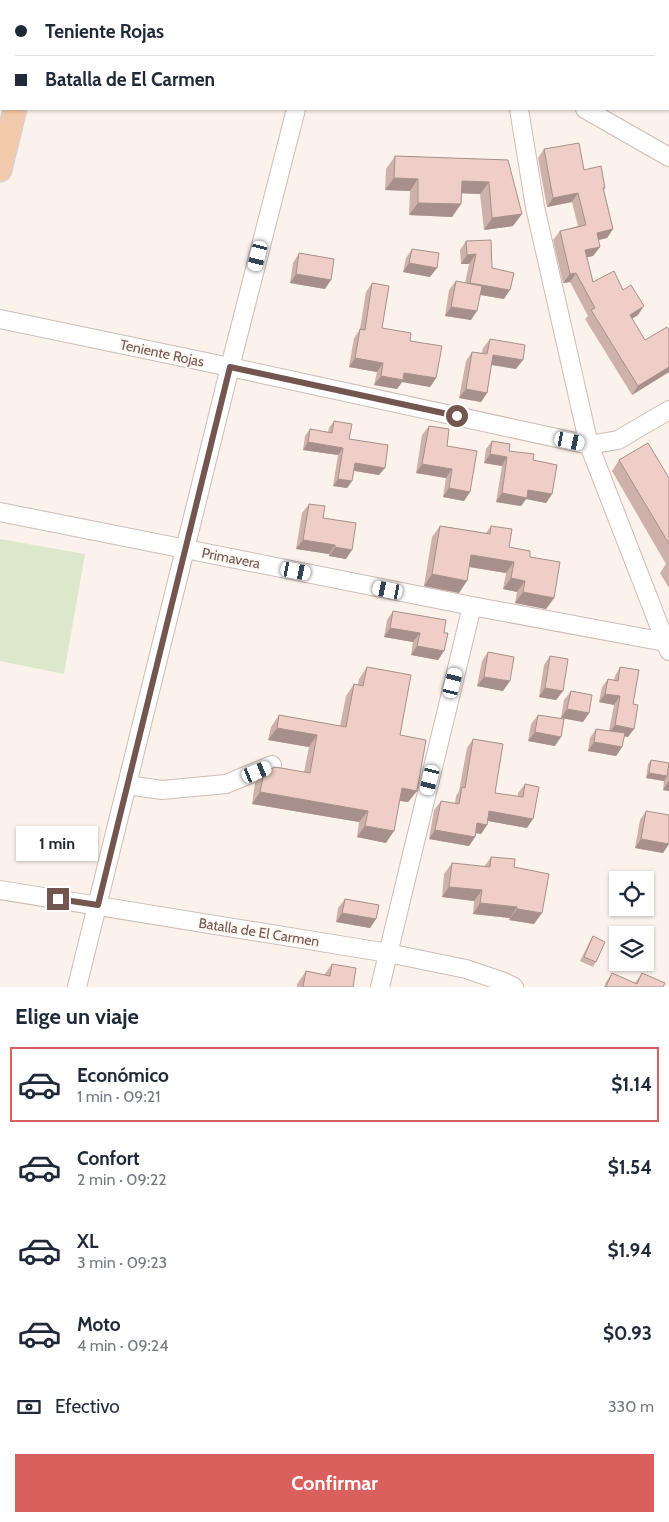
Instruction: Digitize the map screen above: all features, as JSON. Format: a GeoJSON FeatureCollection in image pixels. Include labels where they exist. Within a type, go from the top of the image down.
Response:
{"type":"FeatureCollection","features":[{"type":"Feature","properties":{"kind":"main road"},"geometry":{"type":"LineString","coordinates":[[0,170],[15,110]]}},
{"type":"Feature","properties":{"kind":"street"},"geometry":{"type":"LineString","coordinates":[[78,987],[230,367],[296,110]]}},
{"type":"Feature","properties":{"kind":"street"},"geometry":{"type":"LineString","coordinates":[[519,110],[534,207],[589,445],[668,645]]}},
{"type":"Feature","properties":{"kind":"street"},"geometry":{"type":"LineString","coordinates":[[587,110],[669,157]]}},
{"type":"Feature","properties":{"kind":"street","name":"Teniente Rojas"},"geometry":{"type":"LineString","coordinates":[[0,319],[589,445],[618,440],[669,410]]}},
{"type":"Feature","properties":{"kind":"street","name":"Primavera"},"geometry":{"type":"LineString","coordinates":[[0,512],[668,645]]}},
{"type":"Feature","properties":{"kind":"street"},"geometry":{"type":"LineString","coordinates":[[380,987],[472,606]]}},
{"type":"Feature","properties":{"kind":"street"},"geometry":{"type":"LineString","coordinates":[[127,785],[162,790],[226,784],[272,765]]}},
{"type":"Feature","properties":{"kind":"street","name":"Batalla de El Carmen"},"geometry":{"type":"LineString","coordinates":[[0,890],[388,953],[466,969],[514,987]]}},
{"type":"Feature","properties":{"kind":"green space"},"geometry":{"type":"Polygon","coordinates":[[[0,539],[85,554],[64,674],[0,661],[0,539]]]}},
{"type":"Feature","properties":{"kind":"building"},"geometry":{"type":"Polygon","coordinates":[[[579,143],[584,170],[601,166],[605,188],[603,188],[613,229],[597,233],[600,247],[585,250],[593,282],[614,271],[623,290],[631,285],[644,306],[630,315],[645,340],[667,327],[669,330],[669,367],[638,386],[591,310],[595,308],[576,273],[570,274],[560,231],[586,225],[578,193],[553,198],[544,149],[579,143]]]}},
{"type":"Feature","properties":{"kind":"building"},"geometry":{"type":"Polygon","coordinates":[[[395,156],[508,160],[522,214],[492,218],[489,182],[462,181],[461,204],[418,203],[418,179],[394,178],[395,156]]]}},
{"type":"Feature","properties":{"kind":"building"},"geometry":{"type":"Polygon","coordinates":[[[491,240],[492,268],[514,273],[510,290],[470,283],[476,254],[467,255],[466,241],[491,240]]]}},
{"type":"Feature","properties":{"kind":"building"},"geometry":{"type":"Polygon","coordinates":[[[412,249],[439,253],[437,268],[409,263],[412,249]]]}},
{"type":"Feature","properties":{"kind":"building"},"geometry":{"type":"Polygon","coordinates":[[[299,253],[334,259],[331,280],[296,274],[299,253]]]}},
{"type":"Feature","properties":{"kind":"building"},"geometry":{"type":"Polygon","coordinates":[[[456,281],[482,286],[477,311],[451,307],[456,281]]]}},
{"type":"Feature","properties":{"kind":"building"},"geometry":{"type":"Polygon","coordinates":[[[372,283],[389,286],[382,328],[411,333],[410,341],[442,346],[436,378],[404,373],[403,380],[381,376],[383,363],[355,358],[360,329],[365,330],[372,283]]]}},
{"type":"Feature","properties":{"kind":"building"},"geometry":{"type":"Polygon","coordinates":[[[490,339],[525,345],[523,360],[493,355],[487,393],[466,389],[472,352],[487,354],[490,339]]]}},
{"type":"Feature","properties":{"kind":"building"},"geometry":{"type":"Polygon","coordinates":[[[334,421],[352,424],[349,439],[388,445],[385,468],[355,463],[352,481],[338,479],[343,448],[308,442],[310,429],[332,433],[334,421]]]}},
{"type":"Feature","properties":{"kind":"building"},"geometry":{"type":"Polygon","coordinates":[[[429,426],[449,429],[447,446],[477,451],[470,492],[449,488],[452,469],[422,464],[429,426]]]}},
{"type":"Feature","properties":{"kind":"building"},"geometry":{"type":"Polygon","coordinates":[[[492,441],[510,444],[509,451],[534,454],[533,460],[557,465],[552,494],[528,490],[527,498],[502,493],[507,457],[490,454],[492,441]]]}},
{"type":"Feature","properties":{"kind":"building"},"geometry":{"type":"Polygon","coordinates":[[[648,443],[669,478],[669,544],[619,460],[648,443]]]}},
{"type":"Feature","properties":{"kind":"building"},"geometry":{"type":"Polygon","coordinates":[[[309,504],[325,506],[323,518],[356,523],[352,550],[303,540],[309,504]]]}},
{"type":"Feature","properties":{"kind":"building"},"geometry":{"type":"Polygon","coordinates":[[[440,526],[490,534],[491,526],[512,529],[509,547],[530,551],[530,557],[560,562],[554,598],[523,592],[525,581],[511,578],[514,562],[471,555],[467,581],[432,574],[440,526]]]}},
{"type":"Feature","properties":{"kind":"building"},"geometry":{"type":"Polygon","coordinates":[[[393,611],[446,620],[444,633],[448,633],[444,651],[417,646],[420,633],[390,628],[393,611]]]}},
{"type":"Feature","properties":{"kind":"building"},"geometry":{"type":"Polygon","coordinates":[[[488,652],[514,657],[510,681],[484,677],[488,652]]]}},
{"type":"Feature","properties":{"kind":"building"},"geometry":{"type":"Polygon","coordinates":[[[550,656],[568,659],[563,691],[545,688],[550,656]]]}},
{"type":"Feature","properties":{"kind":"building"},"geometry":{"type":"Polygon","coordinates":[[[367,667],[411,675],[400,735],[426,740],[417,791],[402,788],[394,831],[365,826],[368,811],[260,792],[264,772],[275,767],[310,773],[317,735],[277,728],[279,715],[346,727],[354,684],[363,686],[367,667]]]}},
{"type":"Feature","properties":{"kind":"building"},"geometry":{"type":"Polygon","coordinates":[[[620,667],[639,670],[633,704],[638,705],[634,729],[615,725],[620,696],[605,694],[608,679],[618,681],[620,667]]]}},
{"type":"Feature","properties":{"kind":"building"},"geometry":{"type":"Polygon","coordinates":[[[571,691],[592,695],[589,713],[567,709],[571,691]]]}},
{"type":"Feature","properties":{"kind":"building"},"geometry":{"type":"Polygon","coordinates":[[[538,715],[564,719],[561,737],[535,732],[538,715]]]}},
{"type":"Feature","properties":{"kind":"building"},"geometry":{"type":"Polygon","coordinates":[[[596,729],[625,733],[622,747],[594,742],[596,729]]]}},
{"type":"Feature","properties":{"kind":"building"},"geometry":{"type":"Polygon","coordinates":[[[473,739],[503,744],[495,793],[523,797],[525,784],[539,787],[533,819],[489,811],[487,825],[477,823],[475,837],[435,830],[441,801],[459,804],[462,787],[465,788],[473,739]]]}},
{"type":"Feature","properties":{"kind":"building"},"geometry":{"type":"Polygon","coordinates":[[[651,760],[669,763],[667,776],[649,773],[651,760]]]}},
{"type":"Feature","properties":{"kind":"building"},"geometry":{"type":"Polygon","coordinates":[[[646,811],[669,815],[669,844],[641,839],[646,811]]]}},
{"type":"Feature","properties":{"kind":"building"},"geometry":{"type":"Polygon","coordinates":[[[491,857],[515,859],[514,867],[549,874],[542,913],[517,909],[517,907],[480,903],[482,890],[449,887],[452,863],[490,867],[491,857]]]}},
{"type":"Feature","properties":{"kind":"building"},"geometry":{"type":"Polygon","coordinates":[[[345,899],[379,905],[376,919],[342,913],[345,899]]]}},
{"type":"Feature","properties":{"kind":"building"},"geometry":{"type":"Polygon","coordinates":[[[593,936],[605,942],[596,962],[584,957],[593,936]]]}},
{"type":"Feature","properties":{"kind":"building"},"geometry":{"type":"Polygon","coordinates":[[[332,964],[356,968],[353,987],[303,987],[306,971],[330,976],[332,964]]]}},
{"type":"Feature","properties":{"kind":"building"},"geometry":{"type":"Polygon","coordinates":[[[612,973],[637,984],[642,973],[665,983],[663,987],[606,987],[612,973]]]}},
{"type":"Feature","properties":{"kind":"route"},"geometry":{"type":"LineString","coordinates":[[58,899],[98,905],[230,367],[457,416]]}}]}
